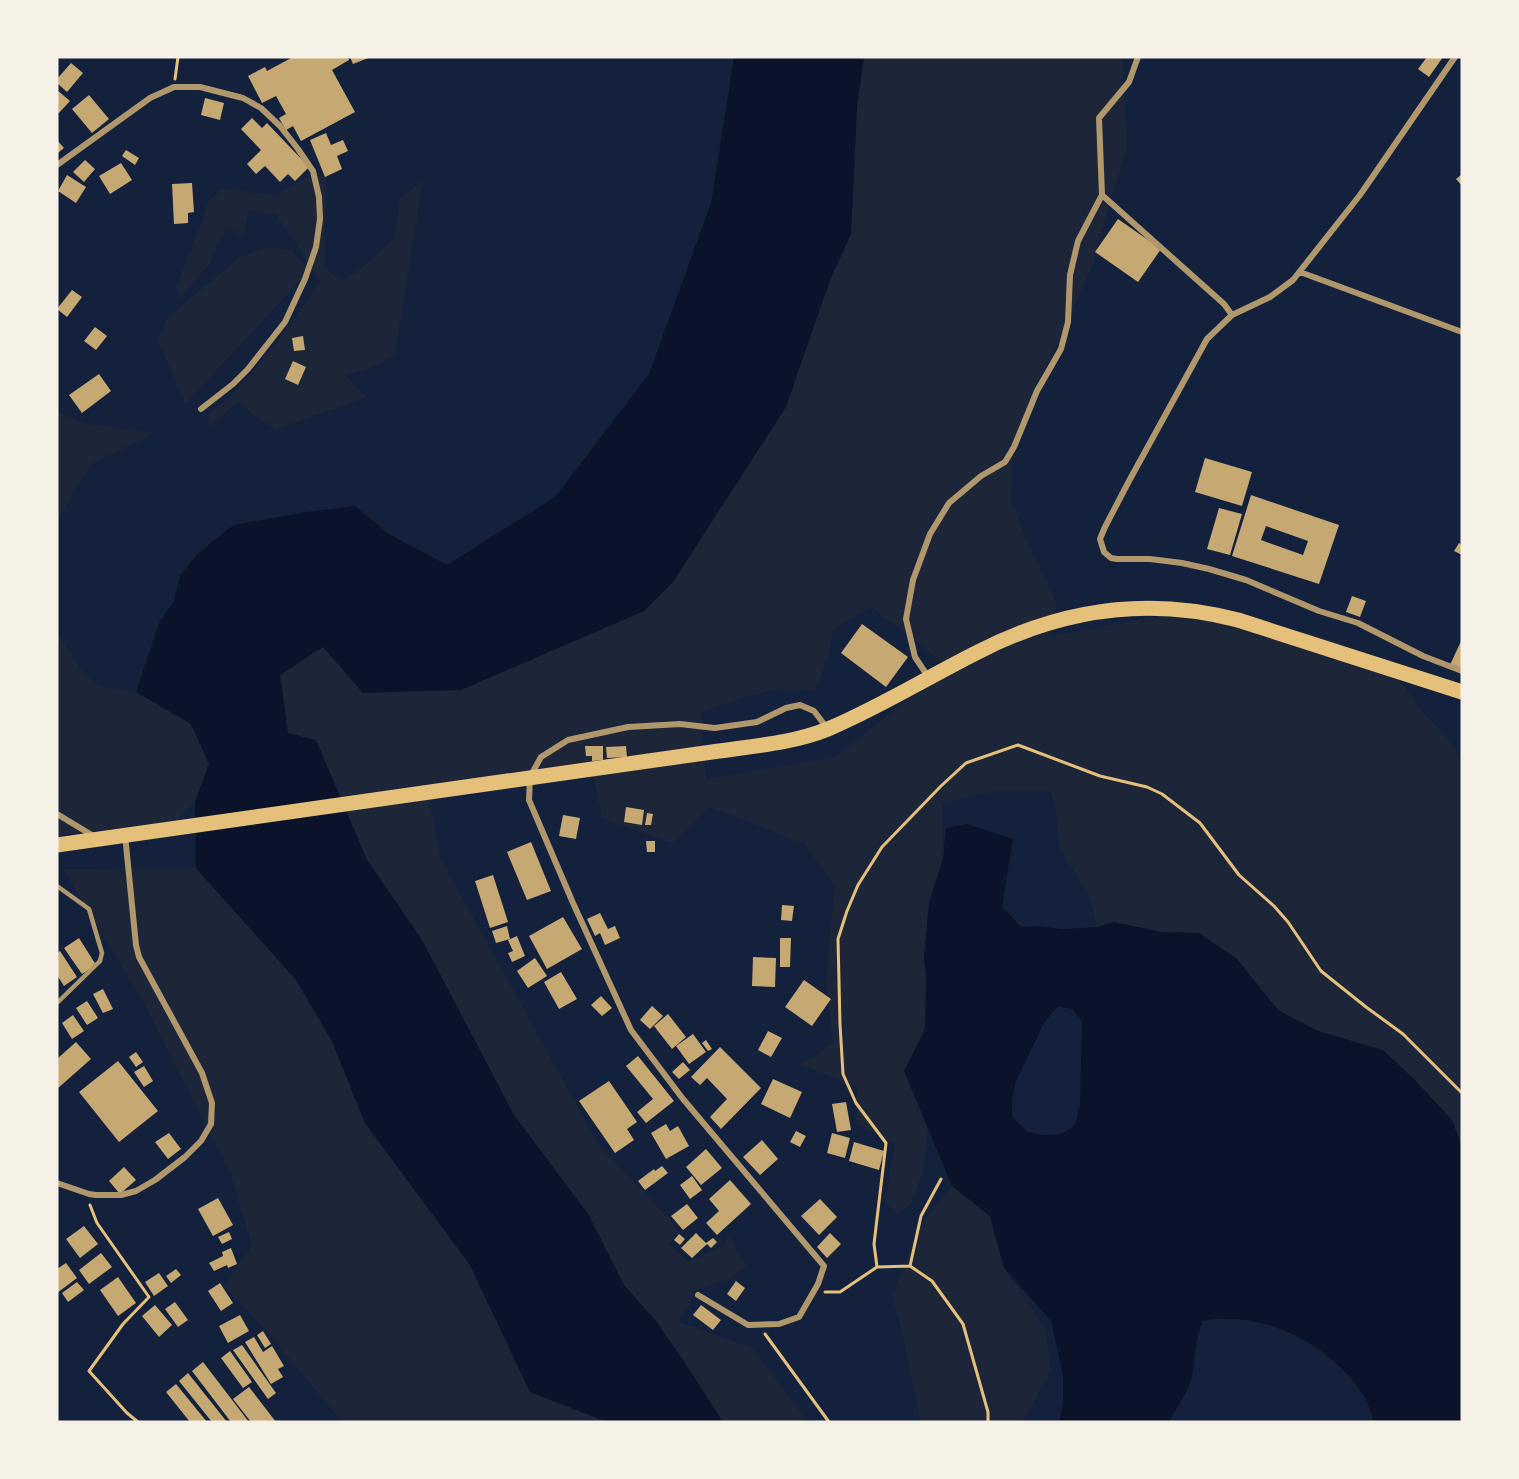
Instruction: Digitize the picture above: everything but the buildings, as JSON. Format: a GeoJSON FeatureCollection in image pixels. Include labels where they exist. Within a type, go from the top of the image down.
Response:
{"type":"FeatureCollection","features":[{"type":"Feature","properties":{"kind":"highway"},"geometry":{"type":"LineString","coordinates":[[57,845],[790,740],[828,729],[1023,631],[1060,619],[1129,607],[1186,609],[1215,614],[1462,692]]}},
{"type":"Feature","properties":{"kind":"street"},"geometry":{"type":"LineString","coordinates":[[929,678],[915,657],[906,619],[913,580],[930,534],[949,503],[981,476],[1005,462],[1014,447],[1037,391],[1061,349],[1068,322],[1070,275],[1078,241],[1102,195],[1099,118],[1129,82],[1138,57]]}},
{"type":"Feature","properties":{"kind":"street"},"geometry":{"type":"LineString","coordinates":[[1455,57],[1368,184],[1300,272],[1270,297],[1232,315],[1201,349],[1100,538],[1104,552],[1111,558],[1182,563],[1246,579],[1319,611],[1358,623],[1423,656],[1462,671]]}},
{"type":"Feature","properties":{"kind":"street"},"geometry":{"type":"LineString","coordinates":[[57,165],[150,99],[174,87],[200,87],[243,98],[261,108],[280,126],[313,171],[320,219],[316,247],[305,279],[285,322],[248,369],[201,409]]}},
{"type":"Feature","properties":{"kind":"street"},"geometry":{"type":"LineString","coordinates":[[1102,195],[1224,304],[1232,315]]}},
{"type":"Feature","properties":{"kind":"street"},"geometry":{"type":"LineString","coordinates":[[1300,272],[1462,332]]}},
{"type":"Feature","properties":{"kind":"street"},"geometry":{"type":"LineString","coordinates":[[698,1295],[748,1325],[779,1324],[799,1317],[818,1284],[824,1266],[683,1099],[631,1030],[529,800],[531,777],[541,757],[568,740],[628,727],[680,724],[716,728],[757,722],[786,708],[800,705],[814,711],[828,729]]}},
{"type":"Feature","properties":{"kind":"street"},"geometry":{"type":"LineString","coordinates":[[57,814],[99,839]]}},
{"type":"Feature","properties":{"kind":"street"},"geometry":{"type":"LineString","coordinates":[[57,1183],[89,1194],[121,1195],[136,1191],[185,1157],[201,1141],[211,1124],[210,1095],[202,1073],[139,957],[125,835]]}},
{"type":"Feature","properties":{"kind":"lane"},"geometry":{"type":"LineString","coordinates":[[57,886],[89,909],[102,953],[100,961],[57,1002]]}},
{"type":"Feature","properties":{"kind":"path"},"geometry":{"type":"LineString","coordinates":[[174,87],[178,57]]}},
{"type":"Feature","properties":{"kind":"path"},"geometry":{"type":"LineString","coordinates":[[877,1267],[874,1244],[886,1143],[856,1102],[843,1074],[838,939],[858,885],[882,847],[966,763],[1018,745],[1100,776],[1147,787],[1162,794],[1200,823],[1239,875],[1274,906],[1288,922],[1321,971],[1403,1034],[1462,1093]]}},
{"type":"Feature","properties":{"kind":"path"},"geometry":{"type":"LineString","coordinates":[[910,1266],[921,1216],[941,1179]]}},
{"type":"Feature","properties":{"kind":"path"},"geometry":{"type":"LineString","coordinates":[[89,1194],[90,1207],[97,1223],[149,1297],[123,1324],[89,1371],[138,1422]]}},
{"type":"Feature","properties":{"kind":"path"},"geometry":{"type":"LineString","coordinates":[[813,1292],[840,1292],[877,1267],[910,1266],[932,1281],[963,1324],[988,1412],[988,1422]]}},
{"type":"Feature","properties":{"kind":"path"},"geometry":{"type":"LineString","coordinates":[[759,1325],[829,1422]]}},
{"type":"Feature","properties":{"kind":"shaded area"},"geometry":{"type":"Polygon","coordinates":[[[734,57],[864,57],[857,107],[851,234],[830,280],[786,407],[673,582],[644,611],[461,690],[363,693],[323,647],[280,675],[288,733],[316,740],[367,860],[422,940],[514,1115],[588,1214],[624,1285],[656,1321],[723,1422],[607,1422],[530,1392],[470,1265],[365,1123],[332,1041],[296,980],[196,868],[195,802],[209,764],[191,724],[136,692],[160,621],[174,601],[180,576],[196,555],[233,525],[355,506],[389,534],[447,565],[555,497],[649,374],[711,203],[734,57]]]}},
{"type":"Feature","properties":{"kind":"shaded area"},"geometry":{"type":"Polygon","coordinates":[[[864,57],[1123,57],[1127,148],[1095,252],[1095,260],[1013,440],[1011,501],[1057,604],[1050,637],[1147,618],[1202,618],[1315,634],[1389,663],[1418,707],[1450,741],[1462,762],[1462,1147],[1452,1120],[1383,1050],[1318,1031],[1277,1010],[1237,959],[1199,933],[1161,932],[1114,922],[1098,927],[1088,893],[1059,848],[1056,811],[1051,791],[995,791],[942,803],[943,859],[929,902],[924,957],[925,1029],[905,1071],[928,1129],[923,1172],[911,1204],[897,1214],[886,1203],[895,1144],[855,1123],[858,1087],[801,1065],[833,1044],[826,977],[835,886],[805,844],[710,807],[672,843],[602,818],[590,761],[429,798],[441,859],[598,1144],[670,1220],[679,1232],[669,1244],[688,1262],[725,1246],[728,1234],[746,1267],[729,1279],[697,1289],[679,1322],[752,1348],[808,1422],[723,1422],[656,1321],[624,1285],[588,1214],[514,1115],[422,940],[367,860],[316,740],[288,733],[280,675],[323,646],[461,690],[644,611],[673,582],[724,502],[851,234],[857,107],[864,57]],[[871,607],[833,630],[828,656],[816,691],[779,689],[701,712],[706,779],[835,757],[949,667],[871,607]]]}},
{"type":"Feature","properties":{"kind":"shaded area"},"geometry":{"type":"Polygon","coordinates":[[[326,175],[325,269],[341,281],[358,271],[394,239],[400,198],[423,181],[395,353],[378,365],[345,375],[366,397],[276,430],[238,402],[209,427],[208,415],[255,370],[282,336],[319,282],[296,243],[275,214],[249,211],[243,236],[226,227],[210,263],[179,300],[177,286],[203,220],[208,201],[224,188],[276,196],[304,178],[326,175]]]}},
{"type":"Feature","properties":{"kind":"shaded area"},"geometry":{"type":"Polygon","coordinates":[[[269,247],[293,251],[310,270],[185,404],[158,340],[168,317],[240,257],[269,247]]]}},
{"type":"Feature","properties":{"kind":"shaded area"},"geometry":{"type":"Polygon","coordinates":[[[57,411],[86,424],[155,433],[92,464],[57,523],[57,411]]]}},
{"type":"Feature","properties":{"kind":"shaded area"},"geometry":{"type":"Polygon","coordinates":[[[57,632],[81,670],[99,686],[136,692],[191,724],[209,764],[195,802],[174,823],[57,835],[57,632]]]}},
{"type":"Feature","properties":{"kind":"shaded area"},"geometry":{"type":"Polygon","coordinates":[[[967,824],[1013,839],[1002,907],[1022,927],[1062,929],[1098,927],[1114,922],[1161,932],[1199,933],[1237,959],[1278,1010],[1318,1031],[1383,1050],[1452,1120],[1462,1147],[1462,1422],[1374,1422],[1366,1399],[1350,1378],[1334,1361],[1315,1347],[1272,1326],[1249,1320],[1226,1319],[1203,1321],[1190,1382],[1169,1422],[1059,1422],[1063,1404],[1063,1375],[1051,1321],[1004,1268],[990,1216],[952,1186],[904,1071],[925,1029],[924,958],[929,902],[943,859],[946,828],[967,824]],[[1058,1006],[1044,1023],[1016,1081],[1012,1098],[1012,1116],[1026,1131],[1041,1135],[1062,1134],[1076,1122],[1080,1103],[1082,1021],[1072,1009],[1058,1006]]]}},
{"type":"Feature","properties":{"kind":"shaded area"},"geometry":{"type":"Polygon","coordinates":[[[196,868],[296,980],[332,1041],[365,1123],[470,1265],[530,1392],[607,1422],[342,1422],[265,1329],[224,1286],[252,1246],[231,1175],[145,1005],[63,869],[196,868]]]}},
{"type":"Feature","properties":{"kind":"shaded area"},"geometry":{"type":"Polygon","coordinates":[[[952,1186],[990,1216],[1004,1268],[1045,1328],[1051,1371],[1021,1422],[921,1422],[892,1295],[919,1227],[952,1186]]]}}]}
